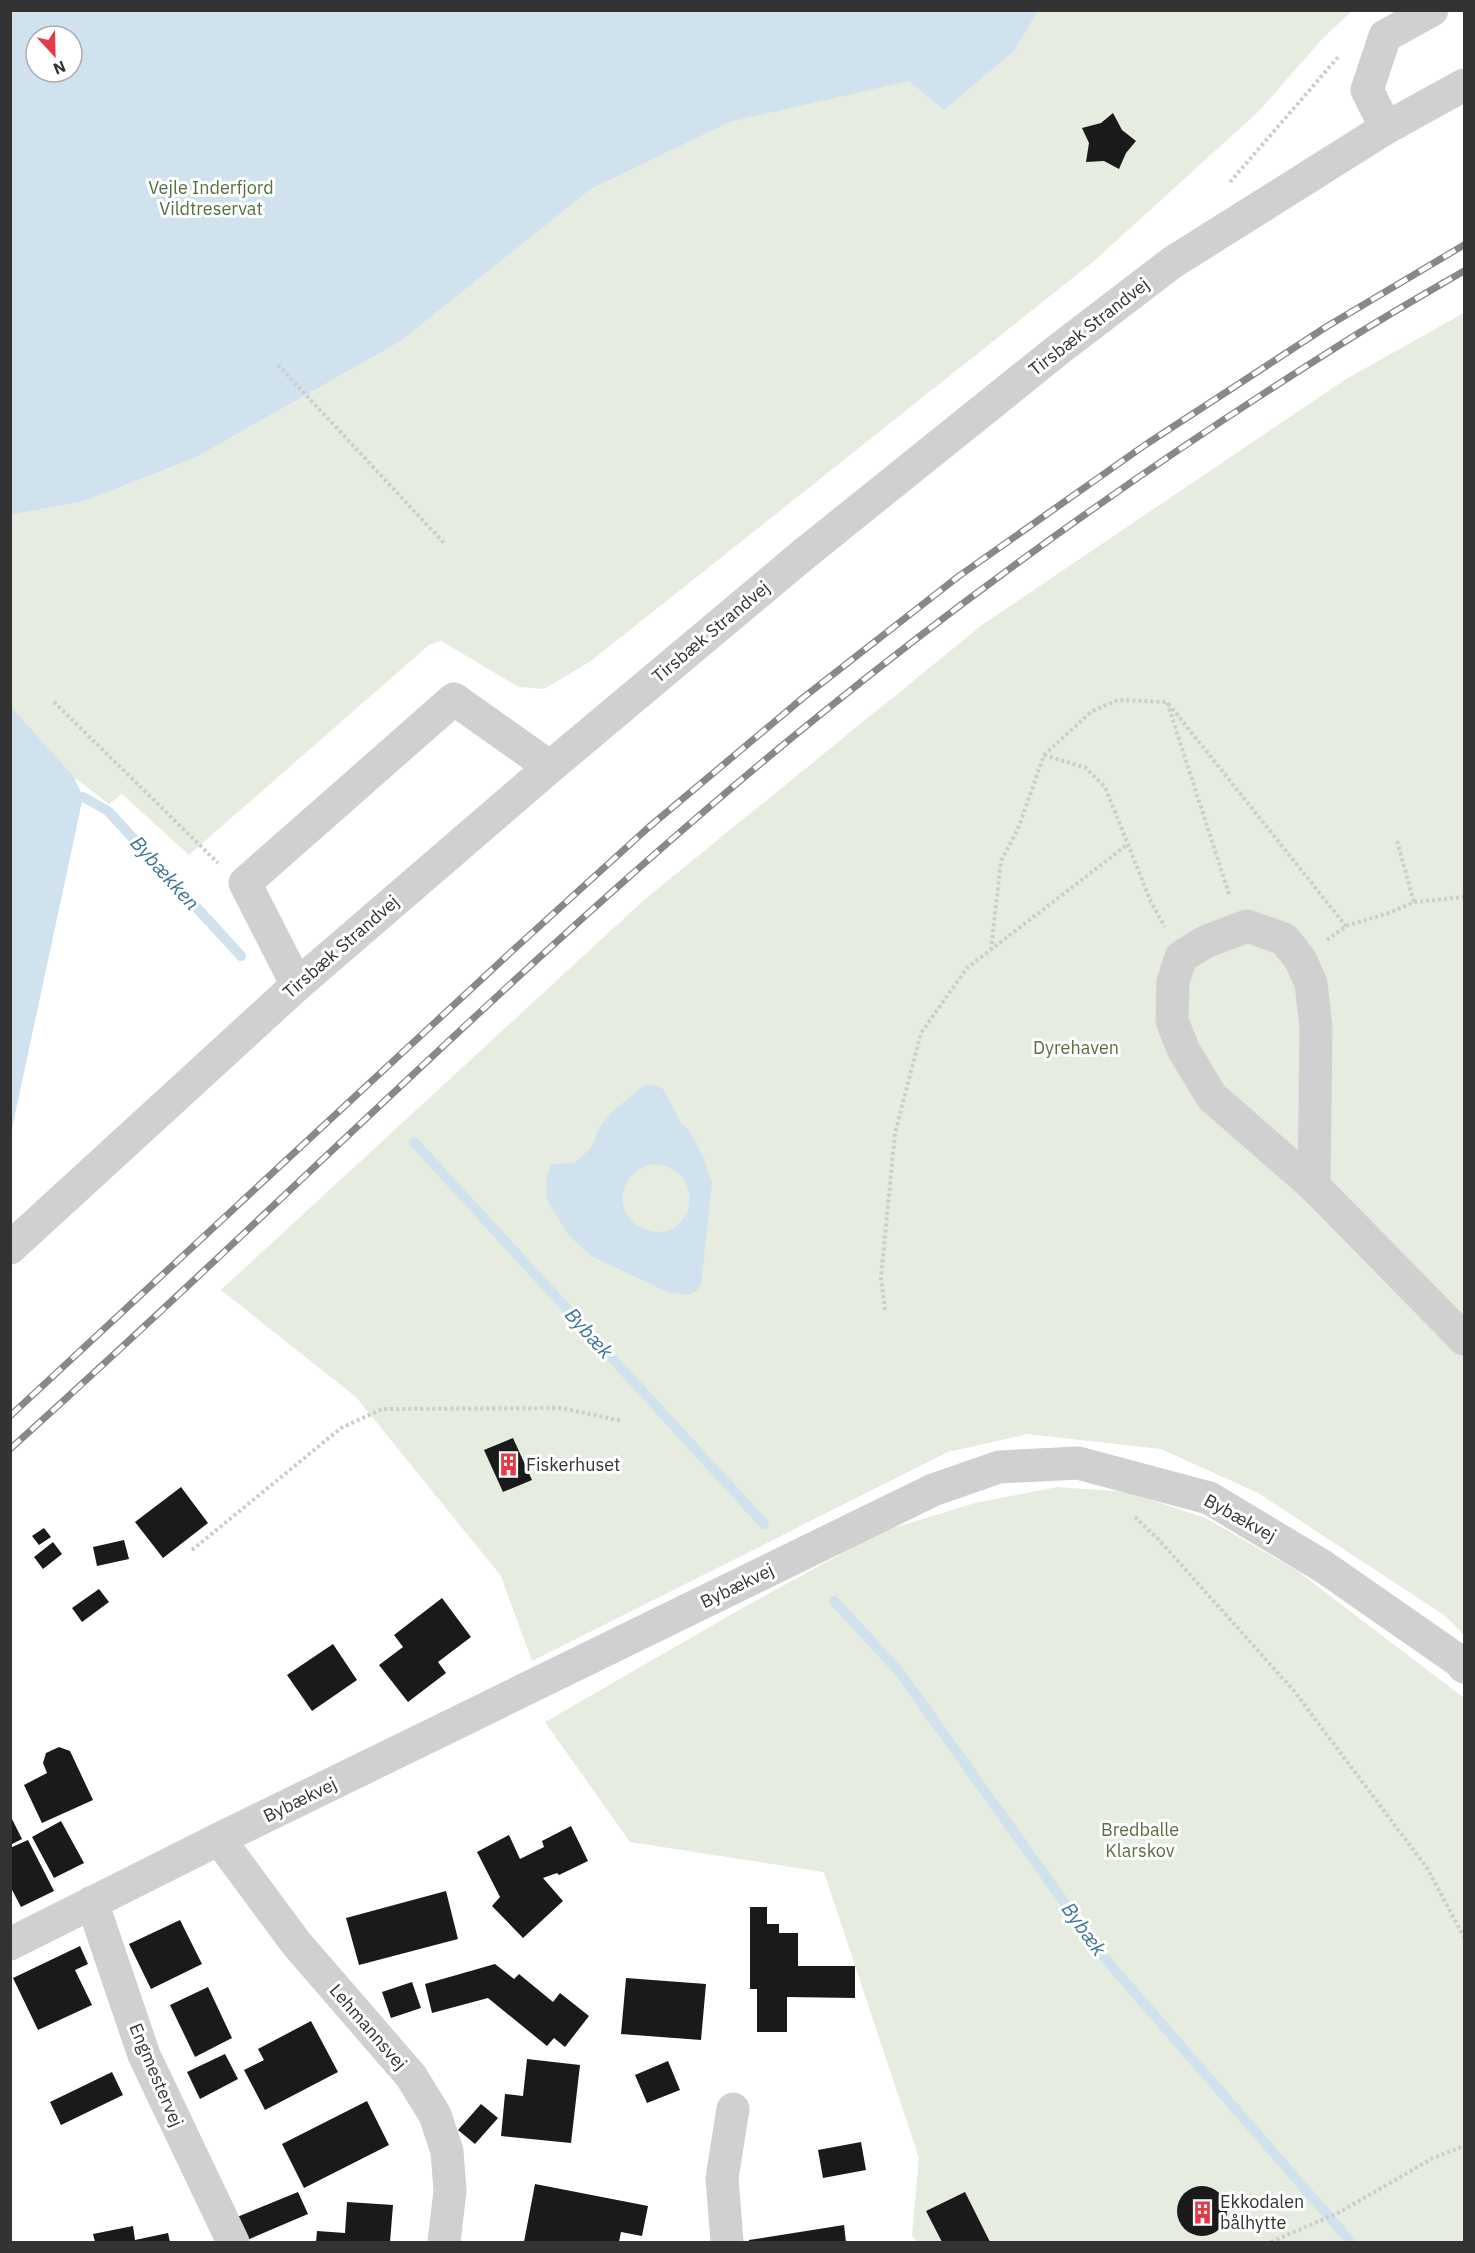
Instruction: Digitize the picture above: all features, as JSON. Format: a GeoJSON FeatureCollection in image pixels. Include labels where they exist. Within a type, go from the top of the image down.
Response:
{"type":"FeatureCollection","features":[{"type":"Feature","properties":{"kind":"street"},"geometry":{"type":"LineString","coordinates":[[1386,128],[1367,90],[1384,36],[1432,10]]}},
{"type":"Feature","properties":{"kind":"street","name":"Tirsbæk Strandvej"},"geometry":{"type":"LineString","coordinates":[[10,1248],[297,985],[550,767],[794,561],[1059,349],[1173,262],[1386,128],[1464,85]]}},
{"type":"Feature","properties":{"kind":"street"},"geometry":{"type":"LineString","coordinates":[[297,985],[245,883],[454,699],[550,767]]}},
{"type":"Feature","properties":{"kind":"street"},"geometry":{"type":"LineString","coordinates":[[1314,1186],[1316,1028],[1311,983],[1300,959],[1284,939],[1247,926],[1240,927],[1205,942],[1181,957],[1173,982],[1172,1021],[1184,1051],[1212,1097],[1314,1186],[1464,1339]]}},
{"type":"Feature","properties":{"kind":"street","name":"Bybækvej"},"geometry":{"type":"LineString","coordinates":[[10,1944],[219,1839],[933,1490],[999,1467],[1078,1463],[1209,1498],[1324,1567],[1459,1661],[1464,1667]]}},
{"type":"Feature","properties":{"kind":"street","name":"Lehmannsvej"},"geometry":{"type":"LineString","coordinates":[[219,1839],[296,1943],[411,2076],[435,2115],[447,2151],[450,2191],[444,2242]]}},
{"type":"Feature","properties":{"kind":"street","name":"Engmestervej"},"geometry":{"type":"LineString","coordinates":[[92,1902],[144,2055],[233,2242]]}},
{"type":"Feature","properties":{"kind":"street"},"geometry":{"type":"LineString","coordinates":[[727,2242],[722,2178],[733,2109]]}},
{"type":"Feature","properties":{"kind":"path"},"geometry":{"type":"LineString","coordinates":[[1228,184],[1342,52]]}},
{"type":"Feature","properties":{"kind":"path"},"geometry":{"type":"LineString","coordinates":[[278,365],[444,543]]}},
{"type":"Feature","properties":{"kind":"path"},"geometry":{"type":"LineString","coordinates":[[991,950],[1001,861],[1018,829],[1044,755],[1092,711],[1118,700],[1167,702],[1346,926]]}},
{"type":"Feature","properties":{"kind":"path"},"geometry":{"type":"LineString","coordinates":[[54,702],[210,856],[245,883]]}},
{"type":"Feature","properties":{"kind":"path"},"geometry":{"type":"LineString","coordinates":[[1167,702],[1240,927]]}},
{"type":"Feature","properties":{"kind":"path"},"geometry":{"type":"LineString","coordinates":[[1044,755],[1086,768],[1105,787],[1151,902],[1181,957]]}},
{"type":"Feature","properties":{"kind":"path"},"geometry":{"type":"LineString","coordinates":[[1397,841],[1414,902]]}},
{"type":"Feature","properties":{"kind":"path"},"geometry":{"type":"LineString","coordinates":[[885,1310],[881,1278],[895,1133],[921,1033],[967,968],[1127,844]]}},
{"type":"Feature","properties":{"kind":"path"},"geometry":{"type":"LineString","coordinates":[[1300,959],[1346,926],[1389,913],[1414,902],[1464,897]]}},
{"type":"Feature","properties":{"kind":"path"},"geometry":{"type":"LineString","coordinates":[[192,1550],[341,1428],[382,1409],[561,1408],[621,1421]]}},
{"type":"Feature","properties":{"kind":"path"},"geometry":{"type":"LineString","coordinates":[[1127,1509],[1159,1540],[1294,1691],[1427,1868],[1464,1937]]}},
{"type":"Feature","properties":{"kind":"path"},"geometry":{"type":"LineString","coordinates":[[1270,2242],[1338,2213],[1433,2158],[1464,2146]]}},
{"type":"Feature","properties":{"kind":"green space"},"geometry":{"type":"Polygon","coordinates":[[[11,11],[1015,50],[1038,11],[1352,11],[1324,37],[1260,110],[1094,261],[591,661],[544,689],[519,687],[441,641],[429,645],[189,855],[122,794],[109,804],[75,778],[11,1134],[11,515],[84,501],[195,458],[401,341],[591,189],[668,151],[631,156],[113,482],[27,84],[84,84],[84,24],[24,24],[24,71],[11,11]]]}},
{"type":"Feature","properties":{"kind":"green space","name":"Dyrehaven"},"geometry":{"type":"Polygon","coordinates":[[[1464,313],[1464,1635],[1444,1615],[1258,1493],[1161,1449],[1028,1434],[948,1452],[532,1661],[501,1576],[356,1397],[221,1290],[644,900],[982,625],[1346,379],[1464,313]]]}},
{"type":"Feature","properties":{"kind":"green space","name":"Bredballe Klarskov"},"geometry":{"type":"Polygon","coordinates":[[[1058,1487],[1127,1492],[1206,1518],[1296,1570],[1464,1698],[1464,2242],[917,2242],[912,2235],[919,2158],[824,1872],[630,1842],[545,1722],[746,1606],[883,1531],[975,1503],[1058,1487]]]}},
{"type":"Feature","properties":{"kind":"water","name":"Vejle Inderfjord Vildtreservat"},"geometry":{"type":"Polygon","coordinates":[[[11,10],[1038,10],[1015,50],[944,110],[909,81],[729,122],[591,189],[401,341],[195,458],[84,501],[11,515],[11,10]]]}},
{"type":"Feature","properties":{"kind":"water"},"geometry":{"type":"Polygon","coordinates":[[[11,707],[74,777],[83,797],[11,1133],[11,707]]]}},
{"type":"Feature","properties":{"kind":"water"},"geometry":{"type":"Polygon","coordinates":[[[656,1085],[663,1089],[681,1123],[690,1131],[704,1159],[712,1183],[701,1285],[695,1292],[688,1295],[670,1293],[593,1257],[569,1236],[547,1200],[546,1180],[551,1165],[576,1162],[591,1148],[600,1127],[612,1112],[643,1086],[656,1085]],[[653,1164],[644,1167],[630,1178],[625,1186],[623,1202],[625,1211],[640,1227],[650,1231],[665,1231],[677,1225],[685,1215],[689,1203],[689,1190],[682,1178],[671,1168],[653,1164]]]}},
{"type":"Feature","properties":{"kind":"building"},"geometry":{"type":"Polygon","coordinates":[[[1113,113],[1122,130],[1136,141],[1126,153],[1119,169],[1104,161],[1086,162],[1089,143],[1082,128],[1101,123],[1113,113]]]}},
{"type":"Feature","properties":{"kind":"building","name":"Fiskerhuset"},"geometry":{"type":"Polygon","coordinates":[[[513,1438],[532,1480],[503,1492],[484,1450],[513,1438]]]}},
{"type":"Feature","properties":{"kind":"building"},"geometry":{"type":"Polygon","coordinates":[[[181,1487],[208,1523],[163,1558],[135,1522],[181,1487]]]}},
{"type":"Feature","properties":{"kind":"building"},"geometry":{"type":"Polygon","coordinates":[[[44,1528],[51,1537],[39,1545],[32,1536],[44,1528]]]}},
{"type":"Feature","properties":{"kind":"building"},"geometry":{"type":"Polygon","coordinates":[[[124,1540],[129,1559],[97,1566],[93,1547],[124,1540]]]}},
{"type":"Feature","properties":{"kind":"building"},"geometry":{"type":"Polygon","coordinates":[[[53,1542],[62,1554],[43,1569],[34,1557],[53,1542]]]}},
{"type":"Feature","properties":{"kind":"building"},"geometry":{"type":"Polygon","coordinates":[[[99,1589],[109,1602],[82,1622],[72,1608],[99,1589]]]}},
{"type":"Feature","properties":{"kind":"building"},"geometry":{"type":"Polygon","coordinates":[[[442,1598],[471,1637],[438,1662],[446,1673],[408,1702],[379,1665],[403,1647],[394,1635],[442,1598]]]}},
{"type":"Feature","properties":{"kind":"building"},"geometry":{"type":"Polygon","coordinates":[[[333,1644],[357,1680],[312,1711],[287,1675],[333,1644]]]}},
{"type":"Feature","properties":{"kind":"building"},"geometry":{"type":"Polygon","coordinates":[[[59,1747],[70,1751],[93,1800],[42,1823],[24,1785],[47,1773],[43,1763],[46,1753],[59,1747]]]}},
{"type":"Feature","properties":{"kind":"building"},"geometry":{"type":"Polygon","coordinates":[[[10,1815],[22,1839],[10,1845],[10,1815]]]}},
{"type":"Feature","properties":{"kind":"building"},"geometry":{"type":"Polygon","coordinates":[[[61,1821],[84,1863],[54,1878],[32,1837],[61,1821]]]}},
{"type":"Feature","properties":{"kind":"building"},"geometry":{"type":"Polygon","coordinates":[[[571,1826],[588,1861],[559,1875],[557,1873],[543,1878],[563,1901],[523,1938],[492,1906],[500,1897],[477,1852],[509,1835],[520,1859],[544,1847],[542,1841],[571,1826]]]}},
{"type":"Feature","properties":{"kind":"building"},"geometry":{"type":"Polygon","coordinates":[[[28,1840],[54,1891],[21,1907],[10,1886],[10,1848],[28,1840]]]}},
{"type":"Feature","properties":{"kind":"building"},"geometry":{"type":"Polygon","coordinates":[[[446,1891],[458,1939],[359,1965],[346,1918],[446,1891]]]}},
{"type":"Feature","properties":{"kind":"building"},"geometry":{"type":"Polygon","coordinates":[[[750,1907],[767,1907],[767,1924],[779,1924],[779,1933],[798,1933],[798,1966],[855,1966],[855,1998],[787,1997],[787,2032],[757,2032],[757,1989],[750,1989],[750,1907]]]}},
{"type":"Feature","properties":{"kind":"building"},"geometry":{"type":"Polygon","coordinates":[[[180,1920],[202,1964],[151,1989],[129,1944],[180,1920]]]}},
{"type":"Feature","properties":{"kind":"building"},"geometry":{"type":"Polygon","coordinates":[[[80,1946],[88,1964],[75,1970],[92,2005],[38,2030],[13,1978],[80,1946]]]}},
{"type":"Feature","properties":{"kind":"building"},"geometry":{"type":"Polygon","coordinates":[[[495,1964],[514,1979],[519,1974],[553,2002],[560,1993],[589,2016],[565,2047],[554,2038],[547,2046],[488,1998],[432,2013],[425,1984],[495,1964]]]}},
{"type":"Feature","properties":{"kind":"building"},"geometry":{"type":"Polygon","coordinates":[[[626,1978],[706,1984],[701,2040],[621,2034],[626,1978]]]}},
{"type":"Feature","properties":{"kind":"building"},"geometry":{"type":"Polygon","coordinates":[[[412,1982],[421,2008],[391,2018],[382,1992],[412,1982]]]}},
{"type":"Feature","properties":{"kind":"building"},"geometry":{"type":"Polygon","coordinates":[[[208,1987],[232,2038],[195,2057],[170,2005],[208,1987]]]}},
{"type":"Feature","properties":{"kind":"building"},"geometry":{"type":"Polygon","coordinates":[[[311,2021],[338,2072],[265,2110],[244,2070],[264,2060],[258,2049],[311,2021]]]}},
{"type":"Feature","properties":{"kind":"building"},"geometry":{"type":"Polygon","coordinates":[[[225,2054],[238,2079],[200,2099],[187,2072],[225,2054]]]}},
{"type":"Feature","properties":{"kind":"building"},"geometry":{"type":"Polygon","coordinates":[[[527,2059],[580,2065],[571,2143],[501,2136],[505,2094],[523,2096],[527,2059]]]}},
{"type":"Feature","properties":{"kind":"building"},"geometry":{"type":"Polygon","coordinates":[[[668,2061],[680,2090],[647,2103],[635,2075],[668,2061]]]}},
{"type":"Feature","properties":{"kind":"building"},"geometry":{"type":"Polygon","coordinates":[[[112,2072],[123,2095],[61,2125],[50,2102],[112,2072]]]}},
{"type":"Feature","properties":{"kind":"building"},"geometry":{"type":"Polygon","coordinates":[[[367,2101],[389,2145],[304,2188],[282,2144],[367,2101]]]}},
{"type":"Feature","properties":{"kind":"building"},"geometry":{"type":"Polygon","coordinates":[[[481,2104],[498,2118],[475,2144],[458,2130],[481,2104]]]}},
{"type":"Feature","properties":{"kind":"building"},"geometry":{"type":"Polygon","coordinates":[[[861,2142],[866,2170],[823,2178],[818,2150],[861,2142]]]}},
{"type":"Feature","properties":{"kind":"building"},"geometry":{"type":"Polygon","coordinates":[[[535,2184],[648,2206],[642,2236],[621,2232],[619,2242],[524,2242],[535,2184]]]}},
{"type":"Feature","properties":{"kind":"building","name":"Ekkodalen bålhytte"},"geometry":{"type":"Polygon","coordinates":[[[1202,2186],[1220,2193],[1227,2211],[1220,2229],[1202,2236],[1184,2229],[1177,2211],[1184,2193],[1202,2186]]]}},
{"type":"Feature","properties":{"kind":"building"},"geometry":{"type":"Polygon","coordinates":[[[298,2192],[308,2214],[247,2240],[237,2217],[298,2192]]]}},
{"type":"Feature","properties":{"kind":"building"},"geometry":{"type":"Polygon","coordinates":[[[965,2192],[990,2242],[942,2242],[926,2211],[965,2192]]]}},
{"type":"Feature","properties":{"kind":"building"},"geometry":{"type":"Polygon","coordinates":[[[347,2202],[393,2205],[390,2242],[316,2242],[317,2231],[345,2233],[347,2202]]]}},
{"type":"Feature","properties":{"kind":"building"},"geometry":{"type":"Polygon","coordinates":[[[844,2225],[846,2242],[749,2242],[749,2240],[844,2225]]]}},
{"type":"Feature","properties":{"kind":"building"},"geometry":{"type":"Polygon","coordinates":[[[133,2226],[135,2240],[168,2233],[170,2242],[95,2242],[93,2234],[133,2226]]]}},
{"type":"Feature","properties":{"kind":"waterway","name":"Bybækken"},"geometry":{"type":"LineString","coordinates":[[83,797],[108,811],[241,956]]}},
{"type":"Feature","properties":{"kind":"waterway","name":"Bybæk"},"geometry":{"type":"LineString","coordinates":[[414,1142],[764,1524]]}},
{"type":"Feature","properties":{"kind":"waterway","name":"Bybæk"},"geometry":{"type":"LineString","coordinates":[[834,1601],[898,1670],[1102,1955],[1351,2242]]}},
{"type":"Feature","properties":{"kind":"railway"},"geometry":{"type":"LineString","coordinates":[[10,1416],[649,827],[804,697],[959,576],[1145,445],[1326,327],[1464,245]]}},
{"type":"Feature","properties":{"kind":"railway"},"geometry":{"type":"LineString","coordinates":[[10,1449],[212,1264],[511,983],[716,801],[821,714],[945,617],[1137,478],[1268,390],[1383,318],[1464,271]]}},
{"type":"Feature","properties":{"kind":"place","name":"Fiskerhuset"},"geometry":{"type":"Point","coordinates":[508,1465]}},
{"type":"Feature","properties":{"kind":"place","name":"Ekkodalen bålhytte"},"geometry":{"type":"Point","coordinates":[1202,2212]}}]}
